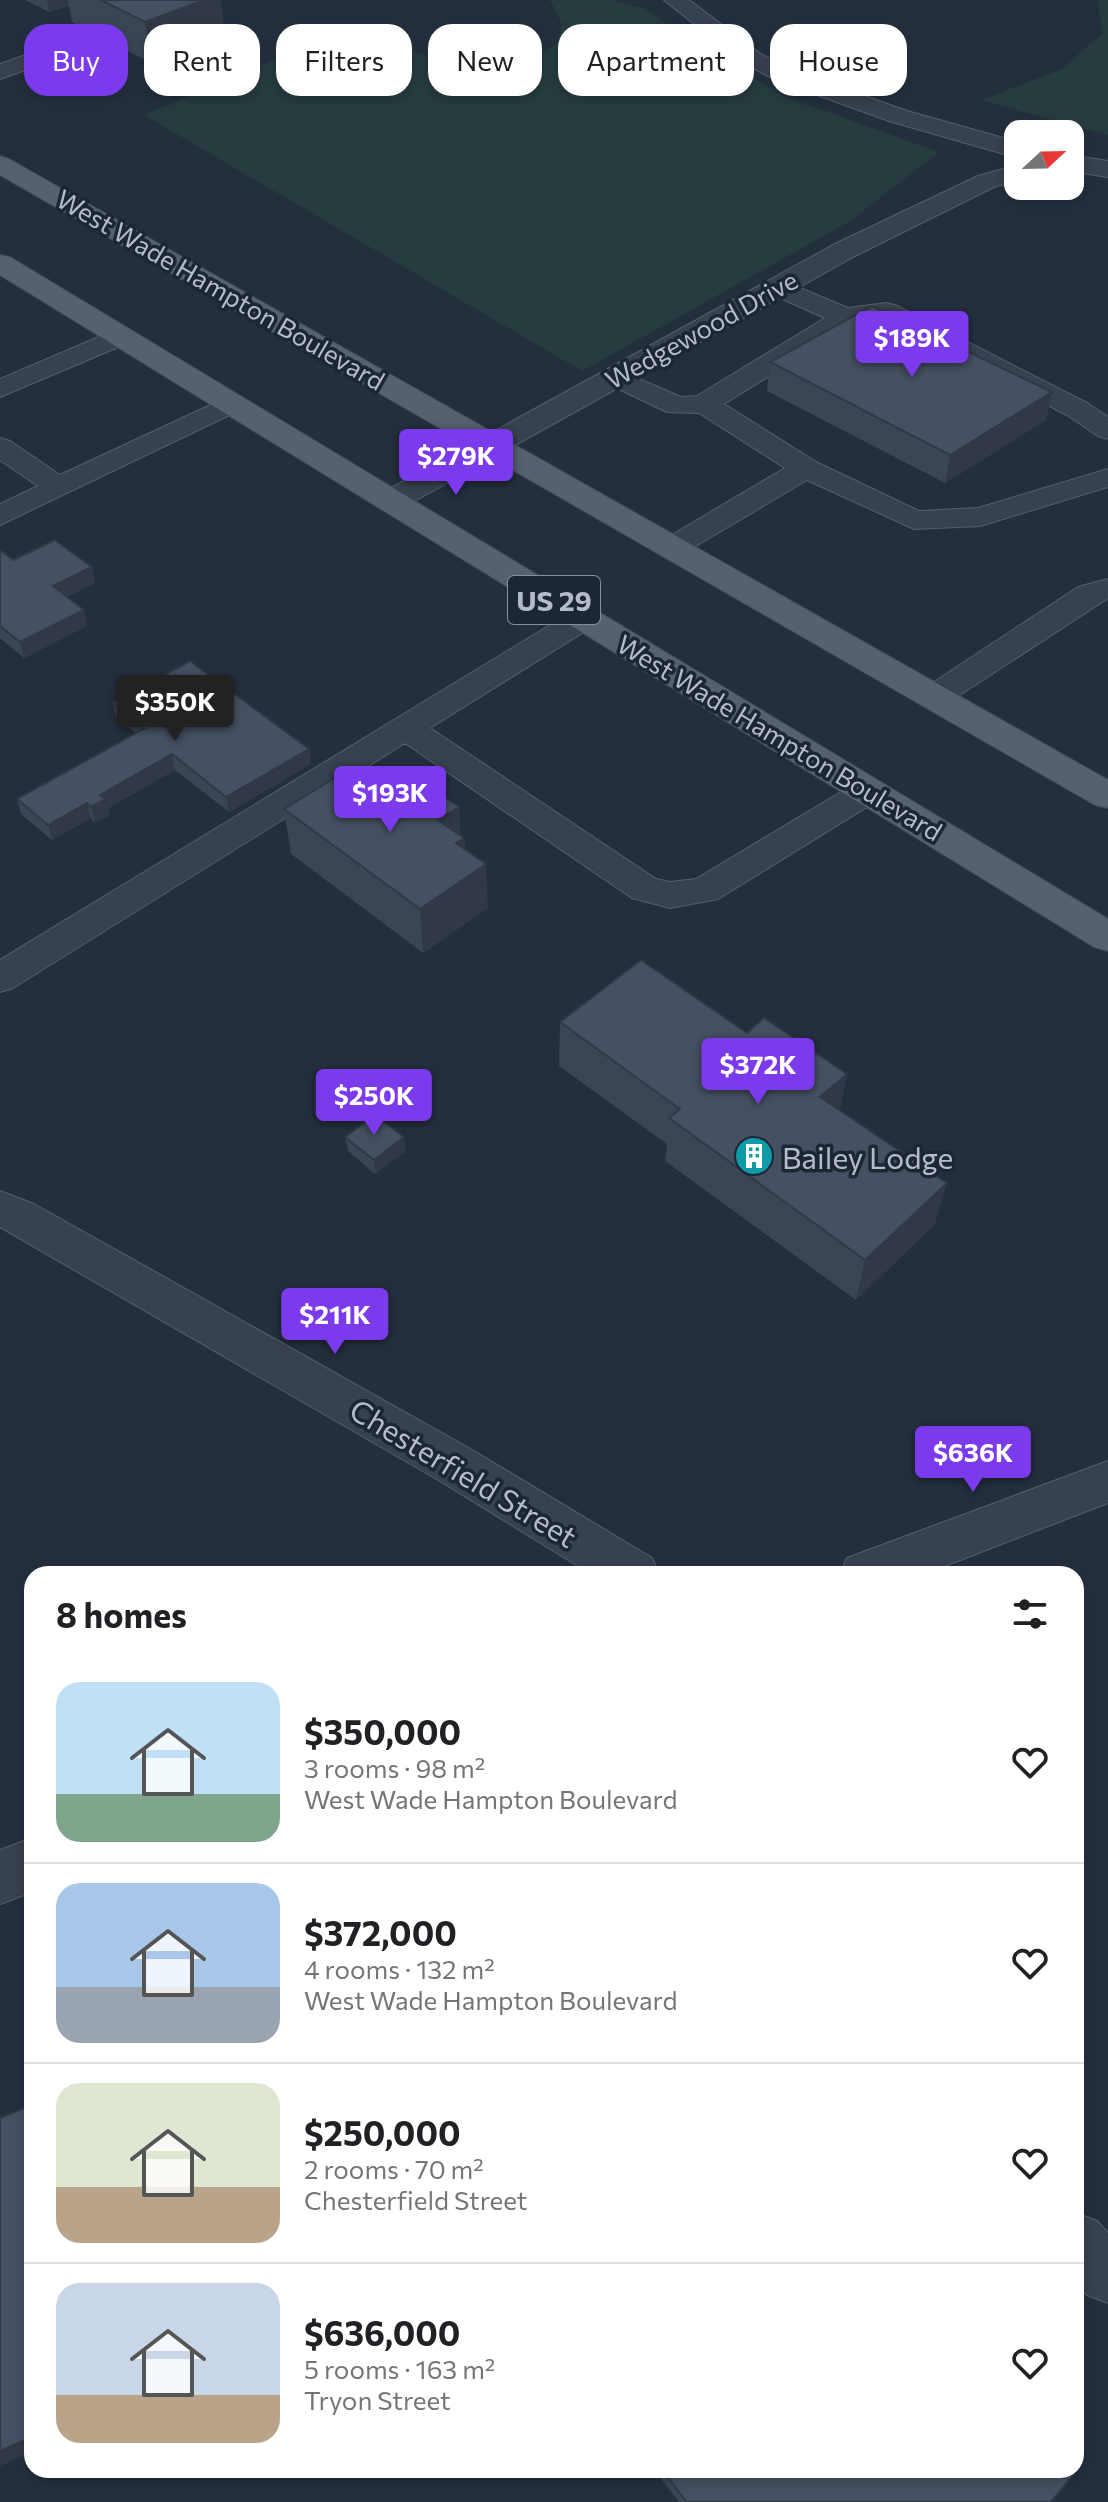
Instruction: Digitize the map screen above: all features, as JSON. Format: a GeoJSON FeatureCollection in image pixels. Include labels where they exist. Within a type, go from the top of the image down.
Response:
{"type":"FeatureCollection","features":[{"type":"Feature","properties":{"kind":"main road","name":"West Wade Hampton Boulevard"},"geometry":{"type":"LineString","coordinates":[[0,164],[1108,796]]}},
{"type":"Feature","properties":{"kind":"main road","name":"West Wade Hampton Boulevard"},"geometry":{"type":"LineString","coordinates":[[0,263],[1108,937]]}},
{"type":"Feature","properties":{"kind":"street"},"geometry":{"type":"LineString","coordinates":[[675,0],[753,59],[784,75],[898,116],[1004,146]]}},
{"type":"Feature","properties":{"kind":"street"},"geometry":{"type":"LineString","coordinates":[[1084,165],[1108,169]]}},
{"type":"Feature","properties":{"kind":"street","name":"Wedgewood Drive"},"geometry":{"type":"LineString","coordinates":[[391,501],[931,206],[1004,177]]}},
{"type":"Feature","properties":{"kind":"street","name":"Chesterfield Street"},"geometry":{"type":"LineString","coordinates":[[0,1208],[457,1466],[621,1566]]}},
{"type":"Feature","properties":{"kind":"street"},"geometry":{"type":"LineString","coordinates":[[886,1566],[1108,1482]]}},
{"type":"Feature","properties":{"kind":"street"},"geometry":{"type":"LineString","coordinates":[[0,1877],[24,1868]]}},
{"type":"Feature","properties":{"kind":"lane"},"geometry":{"type":"LineString","coordinates":[[0,72],[24,63]]}},
{"type":"Feature","properties":{"kind":"lane"},"geometry":{"type":"LineString","coordinates":[[778,287],[845,317]]}},
{"type":"Feature","properties":{"kind":"lane"},"geometry":{"type":"LineString","coordinates":[[616,377],[677,406],[704,404],[845,317],[886,311],[1077,409],[1108,430]]}},
{"type":"Feature","properties":{"kind":"lane"},"geometry":{"type":"LineString","coordinates":[[0,389],[120,336]]}},
{"type":"Feature","properties":{"kind":"lane"},"geometry":{"type":"LineString","coordinates":[[0,516],[232,403]]}},
{"type":"Feature","properties":{"kind":"lane"},"geometry":{"type":"LineString","coordinates":[[704,404],[806,468],[914,520],[980,517],[1108,478]]}},
{"type":"Feature","properties":{"kind":"lane"},"geometry":{"type":"LineString","coordinates":[[0,447],[58,487]]}},
{"type":"Feature","properties":{"kind":"lane"},"geometry":{"type":"LineString","coordinates":[[673,547],[806,468]]}},
{"type":"Feature","properties":{"kind":"lane"},"geometry":{"type":"LineString","coordinates":[[934,697],[1102,595]]}},
{"type":"Feature","properties":{"kind":"lane"},"geometry":{"type":"LineString","coordinates":[[0,978],[584,618]]}},
{"type":"Feature","properties":{"kind":"lane"},"geometry":{"type":"LineString","coordinates":[[406,728],[645,889],[670,895],[705,890],[868,791]]}},
{"type":"Feature","properties":{"kind":"lane"},"geometry":{"type":"LineString","coordinates":[[1084,2250],[1108,2274]]}},
{"type":"Feature","properties":{"kind":"green space"},"geometry":{"type":"Polygon","coordinates":[[[550,0],[611,0],[646,9],[667,24],[562,24],[550,0]]]}},
{"type":"Feature","properties":{"kind":"green space"},"geometry":{"type":"Polygon","coordinates":[[[1097,0],[1108,0],[1108,135],[1084,128],[1084,120],[1054,120],[981,100],[1062,69],[1103,33],[1097,0]]]}},
{"type":"Feature","properties":{"kind":"green space"},"geometry":{"type":"Polygon","coordinates":[[[558,38],[558,96],[754,96],[754,78],[770,88],[770,96],[784,96],[939,152],[849,222],[582,371],[144,115],[189,96],[260,96],[260,66],[276,59],[276,96],[412,96],[412,51],[428,55],[428,96],[542,96],[542,51],[556,45],[558,38]]]}},
{"type":"Feature","properties":{"kind":"building"},"geometry":{"type":"Polygon","coordinates":[[[101,0],[204,0],[145,22],[101,0]]]}},
{"type":"Feature","properties":{"kind":"building"},"geometry":{"type":"Polygon","coordinates":[[[872,306],[1052,392],[950,455],[770,362],[872,306]]]}},
{"type":"Feature","properties":{"kind":"building"},"geometry":{"type":"Polygon","coordinates":[[[55,540],[92,567],[53,586],[84,610],[20,642],[0,626],[0,550],[13,560],[55,540]]]}},
{"type":"Feature","properties":{"kind":"building"},"geometry":{"type":"Polygon","coordinates":[[[190,661],[309,749],[226,797],[172,754],[100,795],[106,799],[91,807],[87,803],[48,825],[17,799],[145,728],[113,703],[190,661]]]}},
{"type":"Feature","properties":{"kind":"building"},"geometry":{"type":"Polygon","coordinates":[[[354,766],[380,784],[384,781],[412,802],[433,789],[459,807],[438,820],[464,838],[456,843],[486,864],[420,909],[284,809],[354,766]]]}},
{"type":"Feature","properties":{"kind":"building","name":"Bailey Lodge"},"geometry":{"type":"Polygon","coordinates":[[[641,960],[747,1033],[764,1018],[847,1074],[820,1097],[947,1183],[865,1260],[669,1118],[680,1109],[560,1022],[641,960]]]}},
{"type":"Feature","properties":{"kind":"building"},"geometry":{"type":"Polygon","coordinates":[[[375,1115],[404,1137],[374,1160],[345,1137],[375,1115]]]}},
{"type":"Feature","properties":{"kind":"building"},"geometry":{"type":"Polygon","coordinates":[[[24,2108],[24,2440],[0,2451],[0,2118],[24,2108]]]}},
{"type":"Feature","properties":{"kind":"building"},"geometry":{"type":"Polygon","coordinates":[[[668,2478],[1071,2478],[1051,2502],[687,2502],[668,2478]]]}},
{"type":"Feature","properties":{"kind":"place","name":"Bailey Lodge"},"geometry":{"type":"Point","coordinates":[754,1156]}}]}
